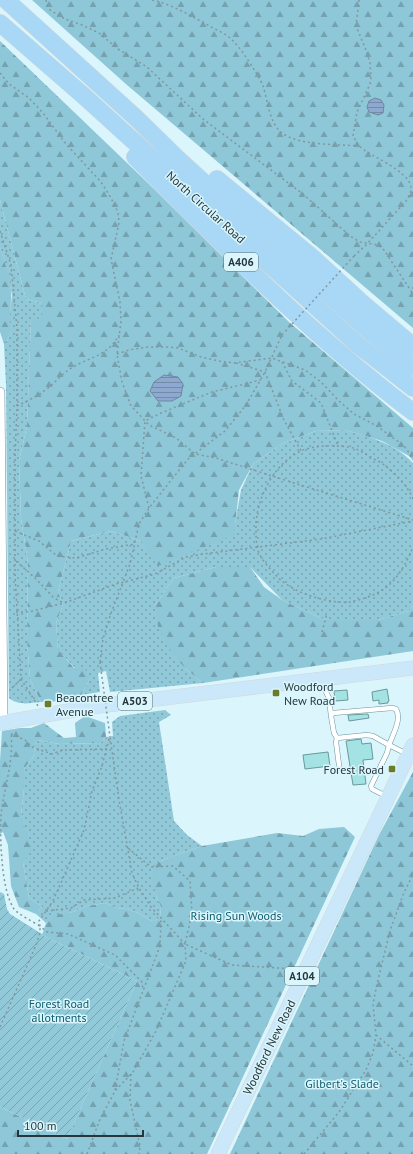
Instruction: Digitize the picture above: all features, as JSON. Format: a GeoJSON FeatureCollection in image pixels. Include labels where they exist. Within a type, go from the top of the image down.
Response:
{"type":"FeatureCollection","features":[{"type":"Feature","properties":{"kind":"highway","name":"North Circular Road"},"geometry":{"type":"LineString","coordinates":[[6,0],[253,227],[368,330],[413,367]]}},
{"type":"Feature","properties":{"kind":"highway","name":"North Circular Road"},"geometry":{"type":"LineString","coordinates":[[0,23],[85,97],[357,344],[413,388]]}},
{"type":"Feature","properties":{"kind":"highway","name":"A406"},"geometry":{"type":"LineString","coordinates":[[85,97],[111,133],[270,290],[344,358],[413,412]]}},
{"type":"Feature","properties":{"kind":"highway","name":"A406"},"geometry":{"type":"LineString","coordinates":[[136,118],[182,150],[230,191],[271,222],[413,346]]}},
{"type":"Feature","properties":{"kind":"main road","name":"A503"},"geometry":{"type":"LineString","coordinates":[[4,725],[91,707],[411,667]]}},
{"type":"Feature","properties":{"kind":"main road","name":"Woodford New Road"},"geometry":{"type":"LineString","coordinates":[[218,1154],[411,750]]}},
{"type":"Feature","properties":{"kind":"street"},"geometry":{"type":"LineString","coordinates":[[0,397],[1,706],[4,725]]}},
{"type":"Feature","properties":{"kind":"lane"},"geometry":{"type":"LineString","coordinates":[[322,678],[324,688],[329,698],[334,734],[337,738],[338,765]]}},
{"type":"Feature","properties":{"kind":"lane"},"geometry":{"type":"LineString","coordinates":[[331,716],[333,713],[337,712],[392,708],[396,709],[398,719],[388,745],[387,753],[371,786],[372,789],[388,797]]}},
{"type":"Feature","properties":{"kind":"lane"},"geometry":{"type":"LineString","coordinates":[[337,738],[366,735],[373,736],[388,745],[411,750]]}},
{"type":"Feature","properties":{"kind":"path"},"geometry":{"type":"LineString","coordinates":[[46,0],[50,10],[65,19],[99,33],[118,49],[147,67],[203,119],[303,194],[350,236],[360,242],[378,245],[384,250],[413,294]]}},
{"type":"Feature","properties":{"kind":"path"},"geometry":{"type":"LineString","coordinates":[[152,0],[165,3],[194,17],[231,38],[240,48],[262,84],[270,113],[276,127],[283,134],[302,142],[359,146]]}},
{"type":"Feature","properties":{"kind":"path"},"geometry":{"type":"LineString","coordinates":[[359,0],[356,26],[370,63],[371,78],[370,84],[357,112],[353,136],[359,146],[394,168],[406,178],[411,186],[410,194],[406,202]]}},
{"type":"Feature","properties":{"kind":"path"},"geometry":{"type":"LineString","coordinates":[[0,73],[9,84],[29,98],[43,113],[66,144],[101,182],[118,212],[119,223],[111,259],[120,302],[121,321],[116,354],[122,382],[131,406],[149,425],[176,438],[195,454],[216,458],[413,520]]}},
{"type":"Feature","properties":{"kind":"path"},"geometry":{"type":"LineString","coordinates":[[298,970],[232,964],[185,944],[150,907],[132,873],[127,847],[100,662],[103,639],[107,624],[124,582],[139,524],[149,508],[188,459],[225,431],[246,405],[261,380],[282,335],[354,256],[406,202],[413,192]]}},
{"type":"Feature","properties":{"kind":"path"},"geometry":{"type":"LineString","coordinates":[[0,231],[11,265],[17,328],[15,560],[16,612],[21,679],[38,707]]}},
{"type":"Feature","properties":{"kind":"path"},"geometry":{"type":"LineString","coordinates":[[17,406],[44,392],[66,371],[104,353],[116,342],[120,334]]}},
{"type":"Feature","properties":{"kind":"path"},"geometry":{"type":"LineString","coordinates":[[116,354],[148,347],[178,348],[201,357],[234,363],[265,372]]}},
{"type":"Feature","properties":{"kind":"path"},"geometry":{"type":"LineString","coordinates":[[234,363],[272,358],[305,370],[321,382],[354,414],[377,426],[404,446],[413,458]]}},
{"type":"Feature","properties":{"kind":"path"},"geometry":{"type":"LineString","coordinates":[[282,362],[292,381],[321,403],[338,446]]}},
{"type":"Feature","properties":{"kind":"path"},"geometry":{"type":"LineString","coordinates":[[265,372],[284,420],[301,451]]}},
{"type":"Feature","properties":{"kind":"path"},"geometry":{"type":"LineString","coordinates":[[145,421],[212,392],[261,380]]}},
{"type":"Feature","properties":{"kind":"path"},"geometry":{"type":"LineString","coordinates":[[145,421],[141,476],[149,508]]}},
{"type":"Feature","properties":{"kind":"path"},"geometry":{"type":"LineString","coordinates":[[413,499],[396,475],[382,463],[358,450],[338,446],[325,446],[301,451],[281,465],[272,476],[259,506],[256,528],[257,547],[264,562],[282,581],[306,595],[326,601],[349,602],[367,597],[384,588],[398,574],[408,560],[413,547]]}},
{"type":"Feature","properties":{"kind":"path"},"geometry":{"type":"LineString","coordinates":[[16,612],[29,612],[64,603],[124,582],[155,574],[186,557],[322,539],[413,520]]}},
{"type":"Feature","properties":{"kind":"path"},"geometry":{"type":"LineString","coordinates":[[15,531],[39,541],[57,556],[76,558],[106,549],[135,544]]}},
{"type":"Feature","properties":{"kind":"path"},"geometry":{"type":"LineString","coordinates":[[15,560],[54,598],[64,603]]}},
{"type":"Feature","properties":{"kind":"path"},"geometry":{"type":"LineString","coordinates":[[322,632],[327,613]]}},
{"type":"Feature","properties":{"kind":"path"},"geometry":{"type":"LineString","coordinates":[[4,725],[11,734],[25,740],[32,747],[52,754],[63,750],[107,749]]}},
{"type":"Feature","properties":{"kind":"path"},"geometry":{"type":"LineString","coordinates":[[11,734],[11,760],[1,815],[0,852],[8,898],[15,910],[47,932],[68,934],[115,955],[142,982],[143,990]]}},
{"type":"Feature","properties":{"kind":"path"},"geometry":{"type":"LineString","coordinates":[[0,1027],[37,943],[40,932],[39,921],[53,901],[84,830],[92,791],[102,766],[110,737]]}},
{"type":"Feature","properties":{"kind":"path"},"geometry":{"type":"LineString","coordinates":[[87,1154],[100,1119],[115,1091],[131,1074],[156,1031],[186,961],[185,944],[192,913],[190,881],[173,866],[151,867],[127,847]]}},
{"type":"Feature","properties":{"kind":"path"},"geometry":{"type":"LineString","coordinates":[[304,1154],[339,1112],[366,1070],[373,1053],[376,1035],[373,1004],[376,984],[390,931],[403,895],[413,874]]}},
{"type":"Feature","properties":{"kind":"path"},"geometry":{"type":"LineString","coordinates":[[46,911],[71,908],[84,900],[115,898],[139,888]]}},
{"type":"Feature","properties":{"kind":"path"},"geometry":{"type":"LineString","coordinates":[[115,1091],[124,1041],[160,946],[161,919]]}},
{"type":"Feature","properties":{"kind":"path"},"geometry":{"type":"LineString","coordinates":[[376,1035],[413,1066]]}},
{"type":"Feature","properties":{"kind":"path"},"geometry":{"type":"LineString","coordinates":[[131,1074],[130,1100],[140,1146],[139,1154]]}},
{"type":"Feature","properties":{"kind":"green space"},"geometry":{"type":"Polygon","coordinates":[[[32,0],[413,0],[413,328],[127,85],[32,0]]]}},
{"type":"Feature","properties":{"kind":"green space"},"geometry":{"type":"Polygon","coordinates":[[[0,41],[149,184],[289,322],[413,428],[413,461],[409,456],[382,441],[346,430],[316,431],[283,443],[253,464],[239,490],[234,535],[158,566],[141,541],[111,531],[71,541],[58,592],[63,605],[56,623],[58,649],[74,668],[85,668],[90,679],[81,695],[65,701],[41,702],[30,679],[27,641],[28,563],[21,518],[19,461],[27,426],[31,318],[42,319],[42,303],[26,299],[0,200],[0,41]]]}},
{"type":"Feature","properties":{"kind":"green space"},"geometry":{"type":"Polygon","coordinates":[[[0,200],[26,299],[42,303],[42,319],[31,319],[27,426],[19,461],[21,518],[28,563],[27,641],[30,679],[41,702],[28,703],[20,703],[9,698],[6,385],[4,344],[11,334],[9,322],[12,295],[6,266],[0,248],[0,200]]]}},
{"type":"Feature","properties":{"kind":"green space"},"geometry":{"type":"Polygon","coordinates":[[[0,248],[8,272],[11,291],[11,334],[4,344],[0,332],[0,248]]]}},
{"type":"Feature","properties":{"kind":"green space"},"geometry":{"type":"Polygon","coordinates":[[[346,430],[391,446],[406,456],[413,463],[413,606],[409,611],[378,620],[325,620],[282,600],[250,567],[216,567],[174,578],[155,605],[186,669],[203,683],[110,692],[106,671],[98,673],[100,692],[81,695],[90,679],[75,668],[58,650],[56,623],[63,605],[58,592],[71,541],[111,531],[141,541],[233,535],[241,490],[253,464],[283,443],[316,431],[346,430]]]}},
{"type":"Feature","properties":{"kind":"green space"},"geometry":{"type":"Polygon","coordinates":[[[216,567],[250,567],[264,587],[282,600],[325,620],[378,620],[409,611],[413,606],[413,651],[203,683],[186,669],[172,654],[158,627],[155,605],[174,578],[216,567]]]}},
{"type":"Feature","properties":{"kind":"green space"},"geometry":{"type":"Polygon","coordinates":[[[165,710],[171,715],[159,722],[174,821],[187,835],[202,846],[158,862],[156,895],[161,907],[160,917],[154,922],[138,913],[127,909],[116,908],[105,903],[87,906],[73,912],[55,916],[46,923],[36,914],[42,906],[29,898],[23,863],[21,816],[24,789],[24,769],[35,754],[34,745],[38,740],[59,744],[100,743],[106,737],[113,736],[112,722],[120,716],[165,710]]]}},
{"type":"Feature","properties":{"kind":"green space"},"geometry":{"type":"Polygon","coordinates":[[[85,716],[105,723],[106,737],[100,743],[59,744],[38,740],[34,745],[35,754],[24,769],[24,789],[21,816],[32,850],[23,863],[29,898],[42,906],[36,914],[19,907],[11,886],[8,845],[3,832],[0,834],[0,761],[2,731],[31,728],[44,723],[64,738],[76,737],[75,723],[85,716]]]}},
{"type":"Feature","properties":{"kind":"green space","name":"Gilbert's Slade"},"geometry":{"type":"Polygon","coordinates":[[[413,772],[413,1154],[230,1154],[379,835],[413,772]]]}},
{"type":"Feature","properties":{"kind":"green space","name":"Rising Sun Woods"},"geometry":{"type":"Polygon","coordinates":[[[344,827],[355,837],[207,1154],[0,1154],[0,1107],[67,1139],[137,981],[42,935],[46,923],[55,915],[73,912],[87,906],[105,903],[116,908],[127,909],[138,913],[154,922],[160,917],[161,907],[152,880],[155,864],[158,862],[202,846],[277,833],[303,836],[319,829],[344,827]]]}},
{"type":"Feature","properties":{"kind":"green space","name":"Forest Road allotments"},"geometry":{"type":"Polygon","coordinates":[[[0,892],[4,894],[7,909],[10,914],[42,935],[137,981],[67,1139],[0,1107],[0,892]]]}},
{"type":"Feature","properties":{"kind":"shaded area"},"geometry":{"type":"Polygon","coordinates":[[[375,98],[381,100],[384,105],[383,113],[378,115],[369,112],[367,107],[369,101],[375,98]]]}},
{"type":"Feature","properties":{"kind":"shaded area"},"geometry":{"type":"Polygon","coordinates":[[[164,375],[178,377],[183,384],[181,396],[172,401],[158,401],[150,391],[154,382],[164,375]]]}},
{"type":"Feature","properties":{"kind":"building"},"geometry":{"type":"Polygon","coordinates":[[[387,689],[388,703],[379,704],[379,700],[373,701],[372,692],[387,689]]]}},
{"type":"Feature","properties":{"kind":"building"},"geometry":{"type":"Polygon","coordinates":[[[347,690],[348,700],[335,701],[334,691],[347,690]]]}},
{"type":"Feature","properties":{"kind":"building"},"geometry":{"type":"Polygon","coordinates":[[[368,714],[369,718],[349,721],[348,715],[368,714]]]}},
{"type":"Feature","properties":{"kind":"building"},"geometry":{"type":"Polygon","coordinates":[[[361,739],[362,744],[371,743],[373,759],[363,760],[366,784],[353,785],[346,741],[361,739]]]}},
{"type":"Feature","properties":{"kind":"building"},"geometry":{"type":"Polygon","coordinates":[[[328,752],[330,766],[305,769],[303,755],[328,752]]]}},
{"type":"Feature","properties":{"kind":"place","name":"Woodford New Road"},"geometry":{"type":"Point","coordinates":[276,693]}},
{"type":"Feature","properties":{"kind":"place","name":"Beacontree Avenue"},"geometry":{"type":"Point","coordinates":[48,704]}},
{"type":"Feature","properties":{"kind":"place","name":"Forest Road"},"geometry":{"type":"Point","coordinates":[392,769]}}]}
